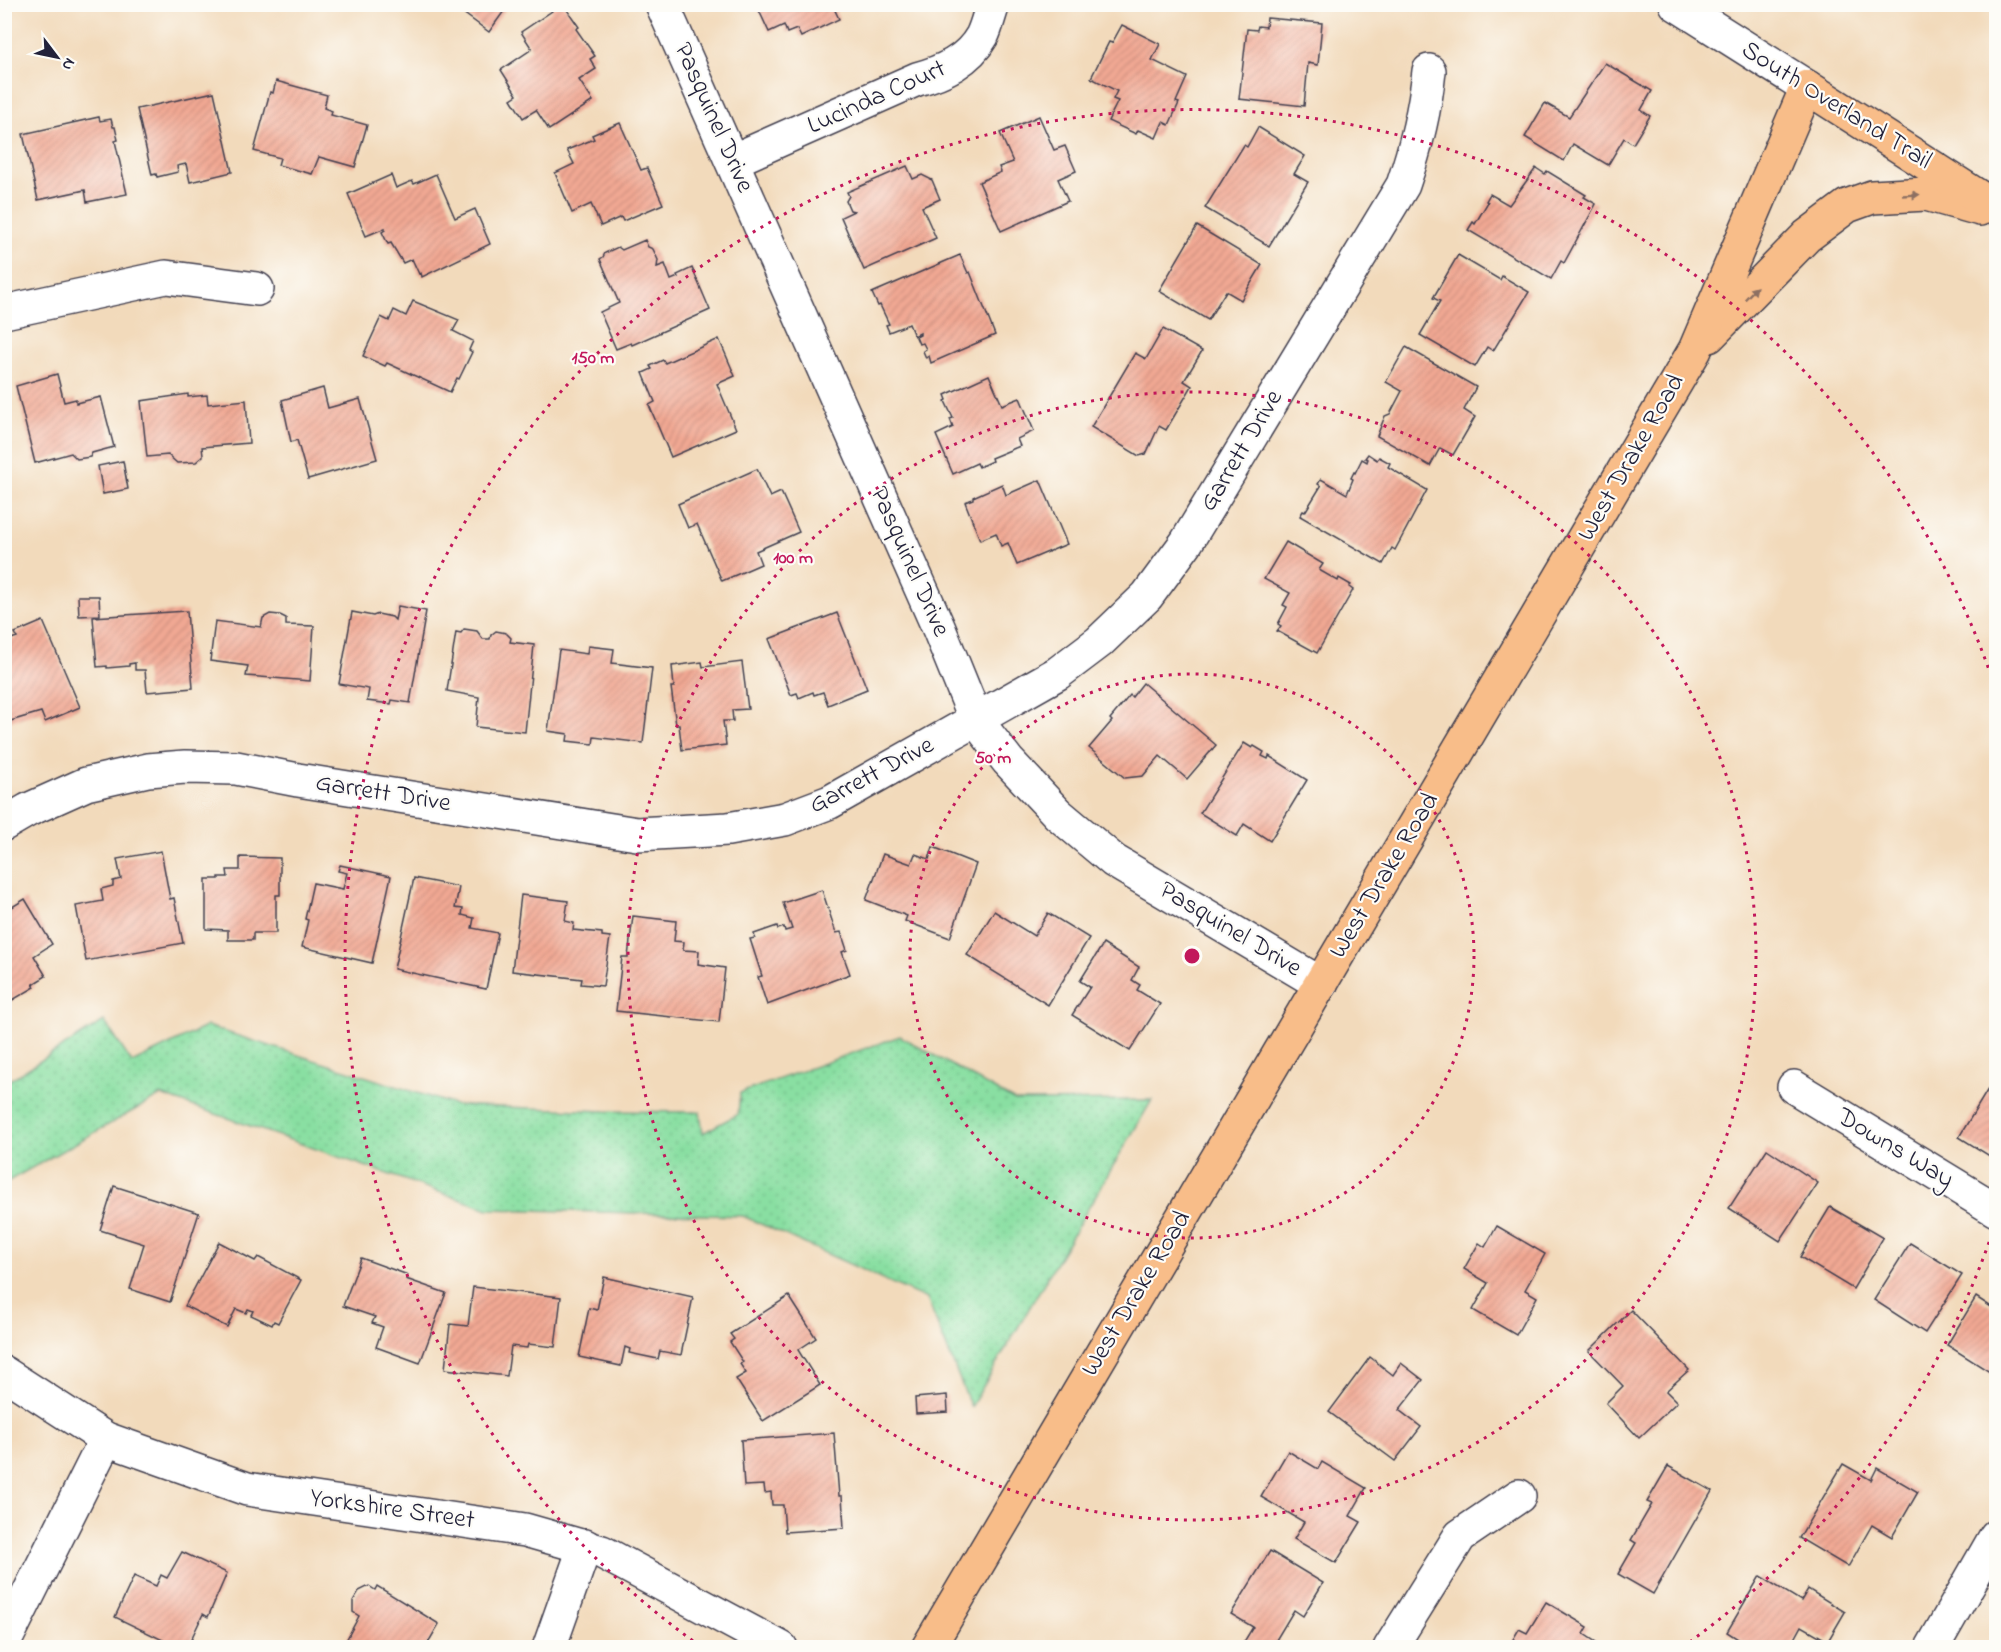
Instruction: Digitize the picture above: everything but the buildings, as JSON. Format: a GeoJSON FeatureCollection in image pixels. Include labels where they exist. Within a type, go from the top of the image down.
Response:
{"type":"FeatureCollection","features":[{"type":"Feature","properties":{"kind":"main road","name":"South Overland Trail"},"geometry":{"type":"LineString","coordinates":[[1807,87],[1996,208]]}},
{"type":"Feature","properties":{"kind":"main road","name":"West Drake Road"},"geometry":{"type":"LineString","coordinates":[[928,1647],[1695,350],[1807,87]]}},
{"type":"Feature","properties":{"kind":"main road"},"geometry":{"type":"LineString","coordinates":[[1695,350],[1807,236],[1847,206],[1872,197],[1926,194],[1996,213]]}},
{"type":"Feature","properties":{"kind":"street","name":"Pasquinel Drive"},"geometry":{"type":"LineString","coordinates":[[662,4],[939,629],[976,720],[1008,761],[1058,814],[1114,861],[1321,984]]}},
{"type":"Feature","properties":{"kind":"street","name":"Lucinda Court"},"geometry":{"type":"LineString","coordinates":[[732,161],[917,79],[942,72],[965,57],[981,37],[993,4]]}},
{"type":"Feature","properties":{"kind":"street","name":"South Overland Trail"},"geometry":{"type":"LineString","coordinates":[[1676,4],[1807,87]]}},
{"type":"Feature","properties":{"kind":"street","name":"Garrett Drive"},"geometry":{"type":"LineString","coordinates":[[4,824],[28,810],[86,784],[148,770],[185,767],[236,768],[637,834],[728,829],[785,819],[830,802],[1058,673],[1100,642],[1147,596],[1186,543],[1403,185],[1417,146],[1427,96],[1429,71]]}},
{"type":"Feature","properties":{"kind":"street"},"geometry":{"type":"LineString","coordinates":[[4,312],[166,277],[257,289]]}},
{"type":"Feature","properties":{"kind":"street","name":"Downs Way"},"geometry":{"type":"LineString","coordinates":[[1794,1087],[1996,1210]]}},
{"type":"Feature","properties":{"kind":"street","name":"Yorkshire Street"},"geometry":{"type":"LineString","coordinates":[[4,1374],[106,1440],[247,1489],[525,1530],[585,1546],[602,1552],[781,1647]]}},
{"type":"Feature","properties":{"kind":"street"},"geometry":{"type":"LineString","coordinates":[[4,1643],[106,1440]]}},
{"type":"Feature","properties":{"kind":"street"},"geometry":{"type":"LineString","coordinates":[[1390,1647],[1460,1536],[1519,1496]]}},
{"type":"Feature","properties":{"kind":"street"},"geometry":{"type":"LineString","coordinates":[[1932,1647],[1996,1536]]}},
{"type":"Feature","properties":{"kind":"street"},"geometry":{"type":"LineString","coordinates":[[549,1647],[585,1546]]}},
{"type":"Feature","properties":{"kind":"green space"},"geometry":{"type":"Polygon","coordinates":[[[104,1021],[132,1063],[207,1026],[455,1105],[700,1112],[703,1133],[738,1114],[740,1093],[900,1036],[1015,1101],[1152,1100],[971,1407],[927,1299],[743,1216],[488,1209],[161,1095],[5,1183],[5,1083],[104,1021]]]}}]}
